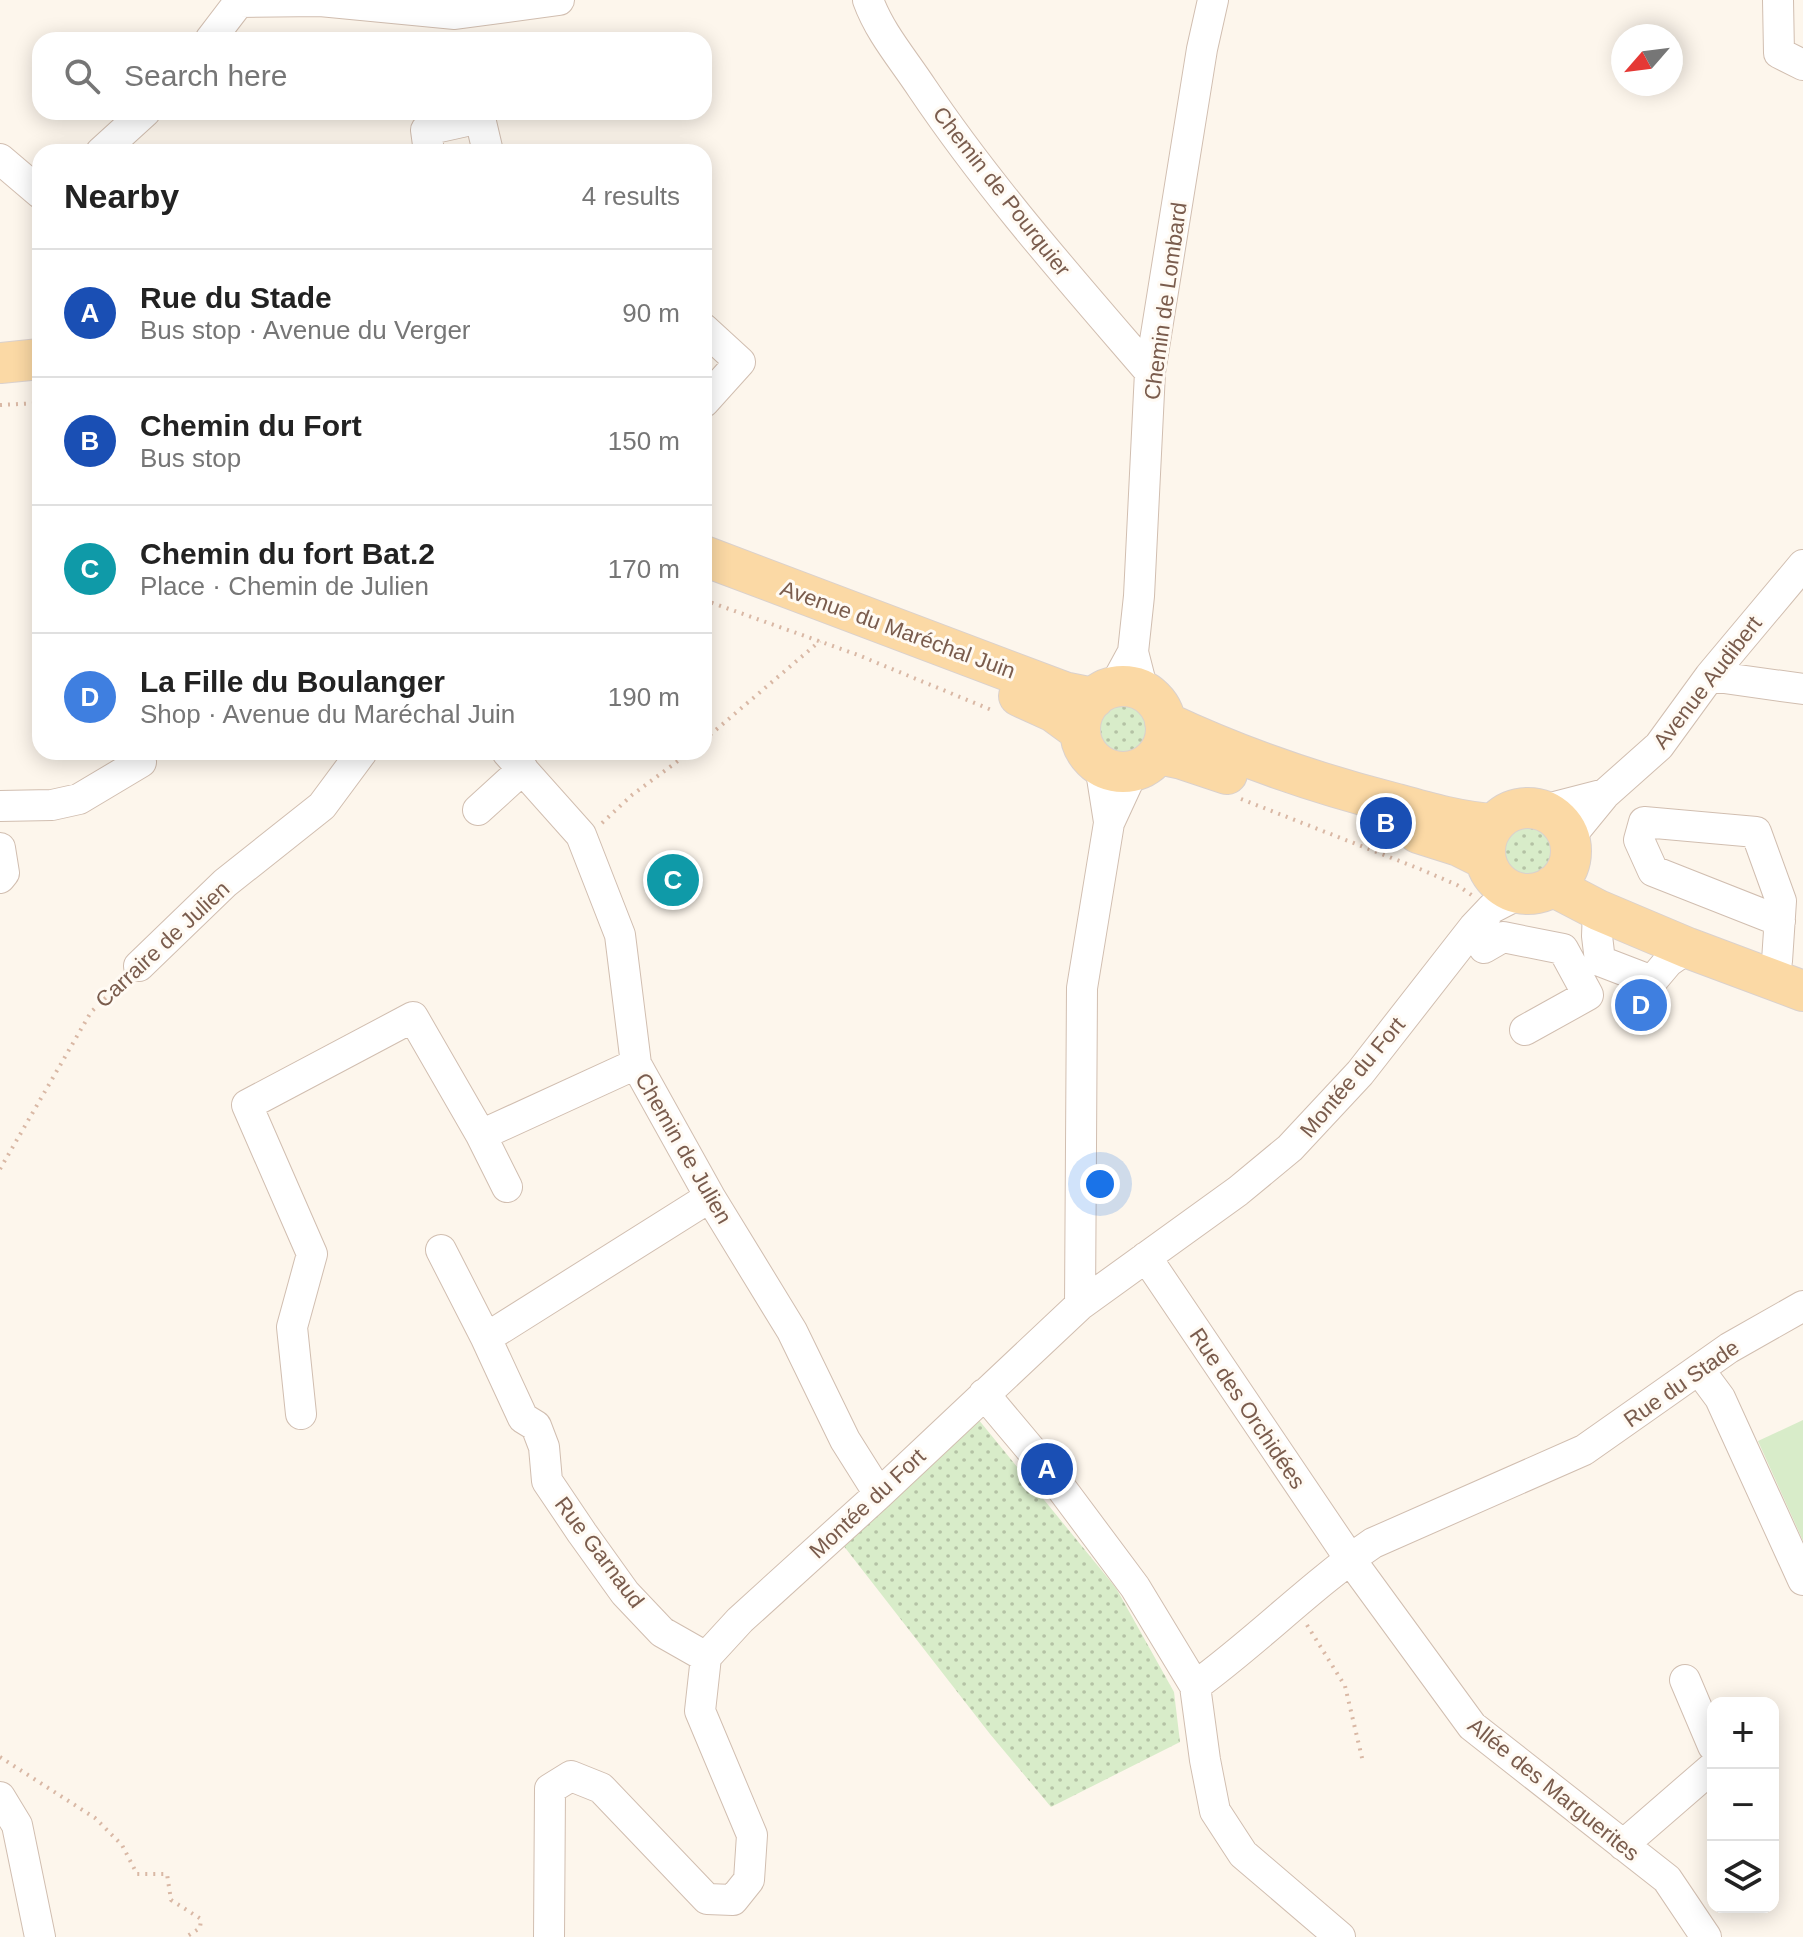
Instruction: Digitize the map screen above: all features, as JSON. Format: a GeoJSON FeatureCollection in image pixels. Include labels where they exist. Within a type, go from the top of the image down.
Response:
{"type":"FeatureCollection","features":[{"type":"Feature","properties":{"kind":"main road"},"geometry":{"type":"LineString","coordinates":[[0,363],[32,360]]}},
{"type":"Feature","properties":{"kind":"main road"},"geometry":{"type":"LineString","coordinates":[[0,386],[32,383]]}},
{"type":"Feature","properties":{"kind":"main road","name":"Avenue du Maréchal Juin"},"geometry":{"type":"LineString","coordinates":[[712,559],[1064,692],[1123,727]]}},
{"type":"Feature","properties":{"kind":"main road","name":"Avenue du Maréchal Juin"},"geometry":{"type":"LineString","coordinates":[[712,581],[999,687],[1054,712],[1123,727],[1468,822],[1513,877],[1803,991]]}},
{"type":"Feature","properties":{"kind":"main road"},"geometry":{"type":"LineString","coordinates":[[1513,877],[1591,876],[1646,910],[1790,966]]}},
{"type":"Feature","properties":{"kind":"street"},"geometry":{"type":"LineString","coordinates":[[216,32],[238,1],[320,1],[455,14],[559,0]]}},
{"type":"Feature","properties":{"kind":"street","name":"Chemin de Pourquier"},"geometry":{"type":"LineString","coordinates":[[868,0],[883,34],[950,129],[1029,231],[1150,372]]}},
{"type":"Feature","properties":{"kind":"street","name":"Chemin de Lombard"},"geometry":{"type":"LineString","coordinates":[[1080,1305],[1082,988],[1133,652],[1139,596],[1150,372],[1202,49],[1213,0]]}},
{"type":"Feature","properties":{"kind":"street"},"geometry":{"type":"LineString","coordinates":[[1778,0],[1779,53],[1803,65]]}},
{"type":"Feature","properties":{"kind":"street"},"geometry":{"type":"LineString","coordinates":[[110,144],[136,120]]}},
{"type":"Feature","properties":{"kind":"street"},"geometry":{"type":"LineString","coordinates":[[428,144],[426,130],[471,120]]}},
{"type":"Feature","properties":{"kind":"street"},"geometry":{"type":"LineString","coordinates":[[480,120],[486,144]]}},
{"type":"Feature","properties":{"kind":"street"},"geometry":{"type":"LineString","coordinates":[[0,159],[32,186]]}},
{"type":"Feature","properties":{"kind":"street"},"geometry":{"type":"LineString","coordinates":[[712,336],[740,362],[712,393]]}},
{"type":"Feature","properties":{"kind":"street","name":"Avenue Audibert"},"geometry":{"type":"LineString","coordinates":[[1513,877],[1659,746],[1710,676],[1803,565]]}},
{"type":"Feature","properties":{"kind":"street"},"geometry":{"type":"LineString","coordinates":[[1710,676],[1803,689]]}},
{"type":"Feature","properties":{"kind":"street","name":"Carraire de Julien"},"geometry":{"type":"LineString","coordinates":[[139,966],[225,883],[322,806],[356,760]]}},
{"type":"Feature","properties":{"kind":"street"},"geometry":{"type":"LineString","coordinates":[[478,810],[515,761]]}},
{"type":"Feature","properties":{"kind":"street","name":"Chemin de Julien"},"geometry":{"type":"LineString","coordinates":[[515,761],[582,837],[620,935],[636,1064],[710,1197],[792,1331],[845,1440],[879,1494]]}},
{"type":"Feature","properties":{"kind":"street"},"geometry":{"type":"LineString","coordinates":[[0,806],[52,805],[79,799],[141,762]]}},
{"type":"Feature","properties":{"kind":"street"},"geometry":{"type":"LineString","coordinates":[[1780,921],[1653,871],[1639,840],[1644,822],[1756,832],[1781,901],[1780,921],[1790,966]]}},
{"type":"Feature","properties":{"kind":"street"},"geometry":{"type":"LineString","coordinates":[[0,848],[4,873],[0,878]]}},
{"type":"Feature","properties":{"kind":"street"},"geometry":{"type":"LineString","coordinates":[[1513,877],[1503,937],[1563,949],[1588,995],[1525,1030]]}},
{"type":"Feature","properties":{"kind":"street","name":"Montée du Fort"},"geometry":{"type":"LineString","coordinates":[[706,1657],[740,1620],[1080,1305],[1238,1191],[1290,1148],[1360,1073],[1513,877]]}},
{"type":"Feature","properties":{"kind":"street"},"geometry":{"type":"LineString","coordinates":[[301,1414],[292,1327],[312,1254],[247,1105],[413,1017],[481,1135],[507,1187]]}},
{"type":"Feature","properties":{"kind":"street"},"geometry":{"type":"LineString","coordinates":[[481,1135],[636,1064]]}},
{"type":"Feature","properties":{"kind":"street"},"geometry":{"type":"LineString","coordinates":[[486,1338],[710,1197]]}},
{"type":"Feature","properties":{"kind":"street","name":"Rue Garnaud"},"geometry":{"type":"LineString","coordinates":[[441,1250],[523,1418],[536,1426],[544,1447],[547,1481],[625,1593],[662,1632],[706,1657]]}},
{"type":"Feature","properties":{"kind":"street","name":"Rue des Orchidées"},"geometry":{"type":"LineString","coordinates":[[1146,1257],[1350,1559]]}},
{"type":"Feature","properties":{"kind":"street","name":"Rue du Stade"},"geometry":{"type":"LineString","coordinates":[[1195,1686],[1373,1543],[1584,1450],[1729,1348],[1803,1306]]}},
{"type":"Feature","properties":{"kind":"street"},"geometry":{"type":"LineString","coordinates":[[1700,1371],[1720,1398],[1803,1580]]}},
{"type":"Feature","properties":{"kind":"street"},"geometry":{"type":"LineString","coordinates":[[984,1394],[1047,1469],[1135,1587],[1195,1686],[1215,1811],[1243,1854],[1340,1937]]}},
{"type":"Feature","properties":{"kind":"street","name":"Allée des Marguerites"},"geometry":{"type":"LineString","coordinates":[[1350,1559],[1472,1726],[1667,1879],[1706,1937]]}},
{"type":"Feature","properties":{"kind":"street"},"geometry":{"type":"LineString","coordinates":[[549,1937],[550,1789],[571,1776],[601,1788],[707,1899],[733,1900],[749,1880],[752,1835],[700,1711],[706,1657]]}},
{"type":"Feature","properties":{"kind":"street"},"geometry":{"type":"LineString","coordinates":[[1685,1680],[1707,1732]]}},
{"type":"Feature","properties":{"kind":"street"},"geometry":{"type":"LineString","coordinates":[[1623,1845],[1711,1769]]}},
{"type":"Feature","properties":{"kind":"street"},"geometry":{"type":"LineString","coordinates":[[0,1797],[17,1825],[40,1937]]}},
{"type":"Feature","properties":{"kind":"path"},"geometry":{"type":"LineString","coordinates":[[0,405],[32,403]]}},
{"type":"Feature","properties":{"kind":"path"},"geometry":{"type":"LineString","coordinates":[[712,603],[820,641],[1006,715]]}},
{"type":"Feature","properties":{"kind":"path"},"geometry":{"type":"LineString","coordinates":[[712,733],[820,641]]}},
{"type":"Feature","properties":{"kind":"path"},"geometry":{"type":"LineString","coordinates":[[582,837],[679,760]]}},
{"type":"Feature","properties":{"kind":"path"},"geometry":{"type":"LineString","coordinates":[[1231,795],[1457,885],[1513,877]]}},
{"type":"Feature","properties":{"kind":"path","name":"Carraire de Julien"},"geometry":{"type":"LineString","coordinates":[[0,1169],[91,1012],[139,966]]}},
{"type":"Feature","properties":{"kind":"path"},"geometry":{"type":"LineString","coordinates":[[1294,1606],[1345,1686],[1363,1762]]}},
{"type":"Feature","properties":{"kind":"path"},"geometry":{"type":"LineString","coordinates":[[0,1757],[95,1818],[122,1845],[137,1874],[167,1874],[171,1900],[201,1919],[200,1928],[186,1937]]}},
{"type":"Feature","properties":{"kind":"green space"},"geometry":{"type":"Polygon","coordinates":[[[1114,687],[1150,699],[1159,710],[1166,733],[1125,772],[1106,767],[1086,750],[1082,742],[1082,719],[1114,687]]]}},
{"type":"Feature","properties":{"kind":"green space"},"geometry":{"type":"Polygon","coordinates":[[[1530,807],[1551,815],[1562,824],[1569,842],[1568,861],[1552,886],[1506,888],[1489,869],[1504,814],[1530,807]]]}},
{"type":"Feature","properties":{"kind":"green space"},"geometry":{"type":"Polygon","coordinates":[[[978,1419],[1116,1588],[1174,1692],[1180,1742],[1051,1807],[843,1545],[978,1419]]]}},
{"type":"Feature","properties":{"kind":"green space"},"geometry":{"type":"Polygon","coordinates":[[[1803,1420],[1803,1541],[1758,1441],[1803,1420]]]}},
{"type":"Feature","properties":{"kind":"place","name":"Chemin du Fort"},"geometry":{"type":"Point","coordinates":[1386,823]}},
{"type":"Feature","properties":{"kind":"place","name":"Chemin du fort Bat.2"},"geometry":{"type":"Point","coordinates":[673,880]}},
{"type":"Feature","properties":{"kind":"place","name":"La Fille du Boulanger"},"geometry":{"type":"Point","coordinates":[1641,1005]}},
{"type":"Feature","properties":{"kind":"place","name":"Rue du Stade"},"geometry":{"type":"Point","coordinates":[1047,1469]}}]}
